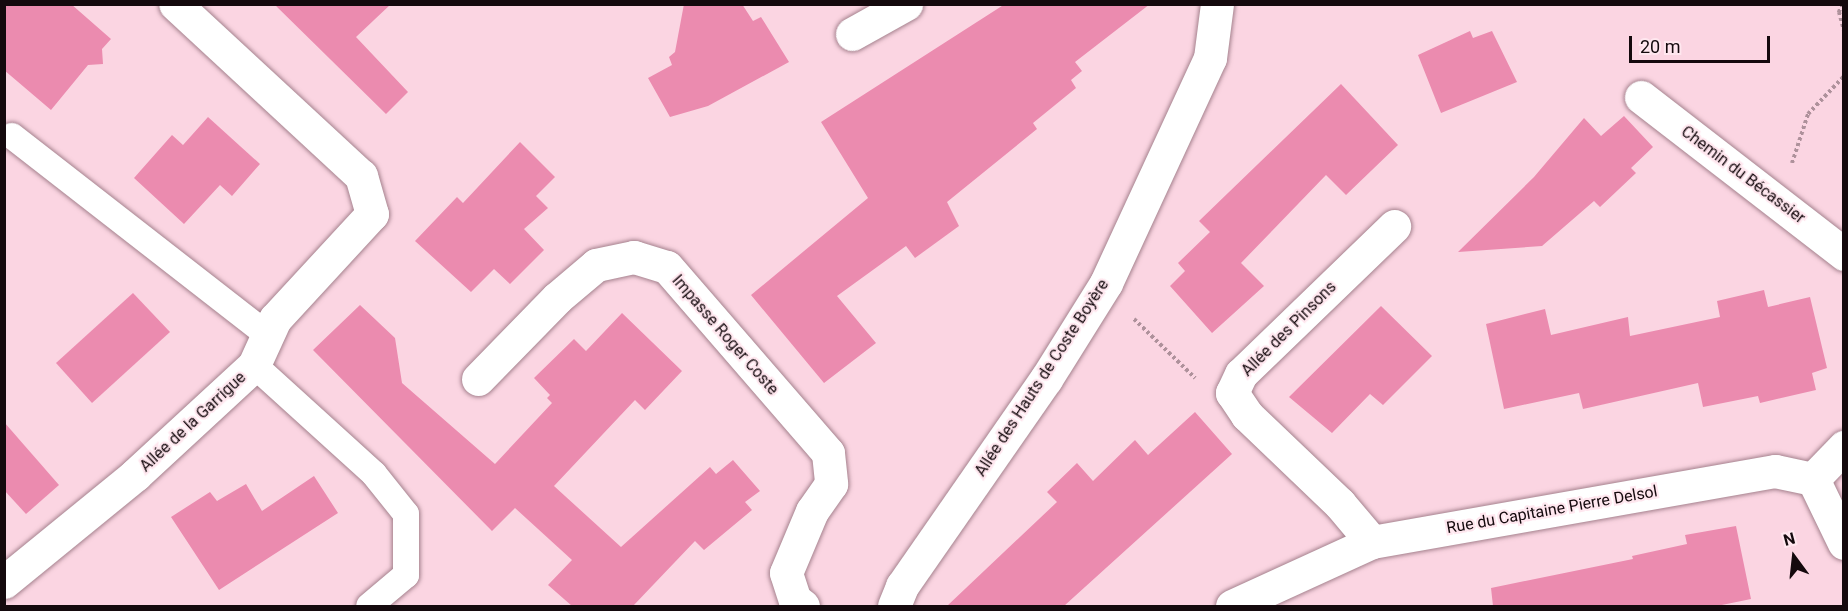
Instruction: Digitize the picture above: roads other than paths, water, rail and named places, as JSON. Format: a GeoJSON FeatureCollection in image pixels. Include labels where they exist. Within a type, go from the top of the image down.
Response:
{"type":"FeatureCollection","features":[{"type":"Feature","properties":{"kind":"street","name":"Allée de la Garrigue"},"geometry":{"type":"LineString","coordinates":[[4,582],[135,476],[254,365],[275,319],[372,214],[361,176],[175,4]]}},
{"type":"Feature","properties":{"kind":"street"},"geometry":{"type":"LineString","coordinates":[[852,34],[906,4]]}},
{"type":"Feature","properties":{"kind":"street","name":"Allée des Hauts de Coste Boyère"},"geometry":{"type":"LineString","coordinates":[[894,606],[902,586],[1103,289],[1210,58],[1217,4]]}},
{"type":"Feature","properties":{"kind":"street","name":"Chemin du Bécassier"},"geometry":{"type":"LineString","coordinates":[[1641,97],[1844,254]]}},
{"type":"Feature","properties":{"kind":"street","name":"Allée des Pinsons"},"geometry":{"type":"LineString","coordinates":[[1372,542],[1340,504],[1247,415],[1232,393],[1241,374],[1394,226]]}},
{"type":"Feature","properties":{"kind":"street","name":"Impasse Roger Coste"},"geometry":{"type":"LineString","coordinates":[[478,380],[556,298],[596,265],[634,256],[667,267],[828,453],[831,484],[812,511],[786,573],[795,600],[803,606]]}},
{"type":"Feature","properties":{"kind":"street"},"geometry":{"type":"LineString","coordinates":[[1844,447],[1813,479],[1844,543]]}},
{"type":"Feature","properties":{"kind":"street","name":"Rue du Capitaine Pierre Delsol"},"geometry":{"type":"LineString","coordinates":[[1232,606],[1372,542],[1775,471],[1813,479]]}},
{"type":"Feature","properties":{"kind":"lane"},"geometry":{"type":"LineString","coordinates":[[12,136],[268,335]]}},
{"type":"Feature","properties":{"kind":"lane"},"geometry":{"type":"LineString","coordinates":[[254,365],[374,474],[406,514],[406,575],[369,606]]}}]}
